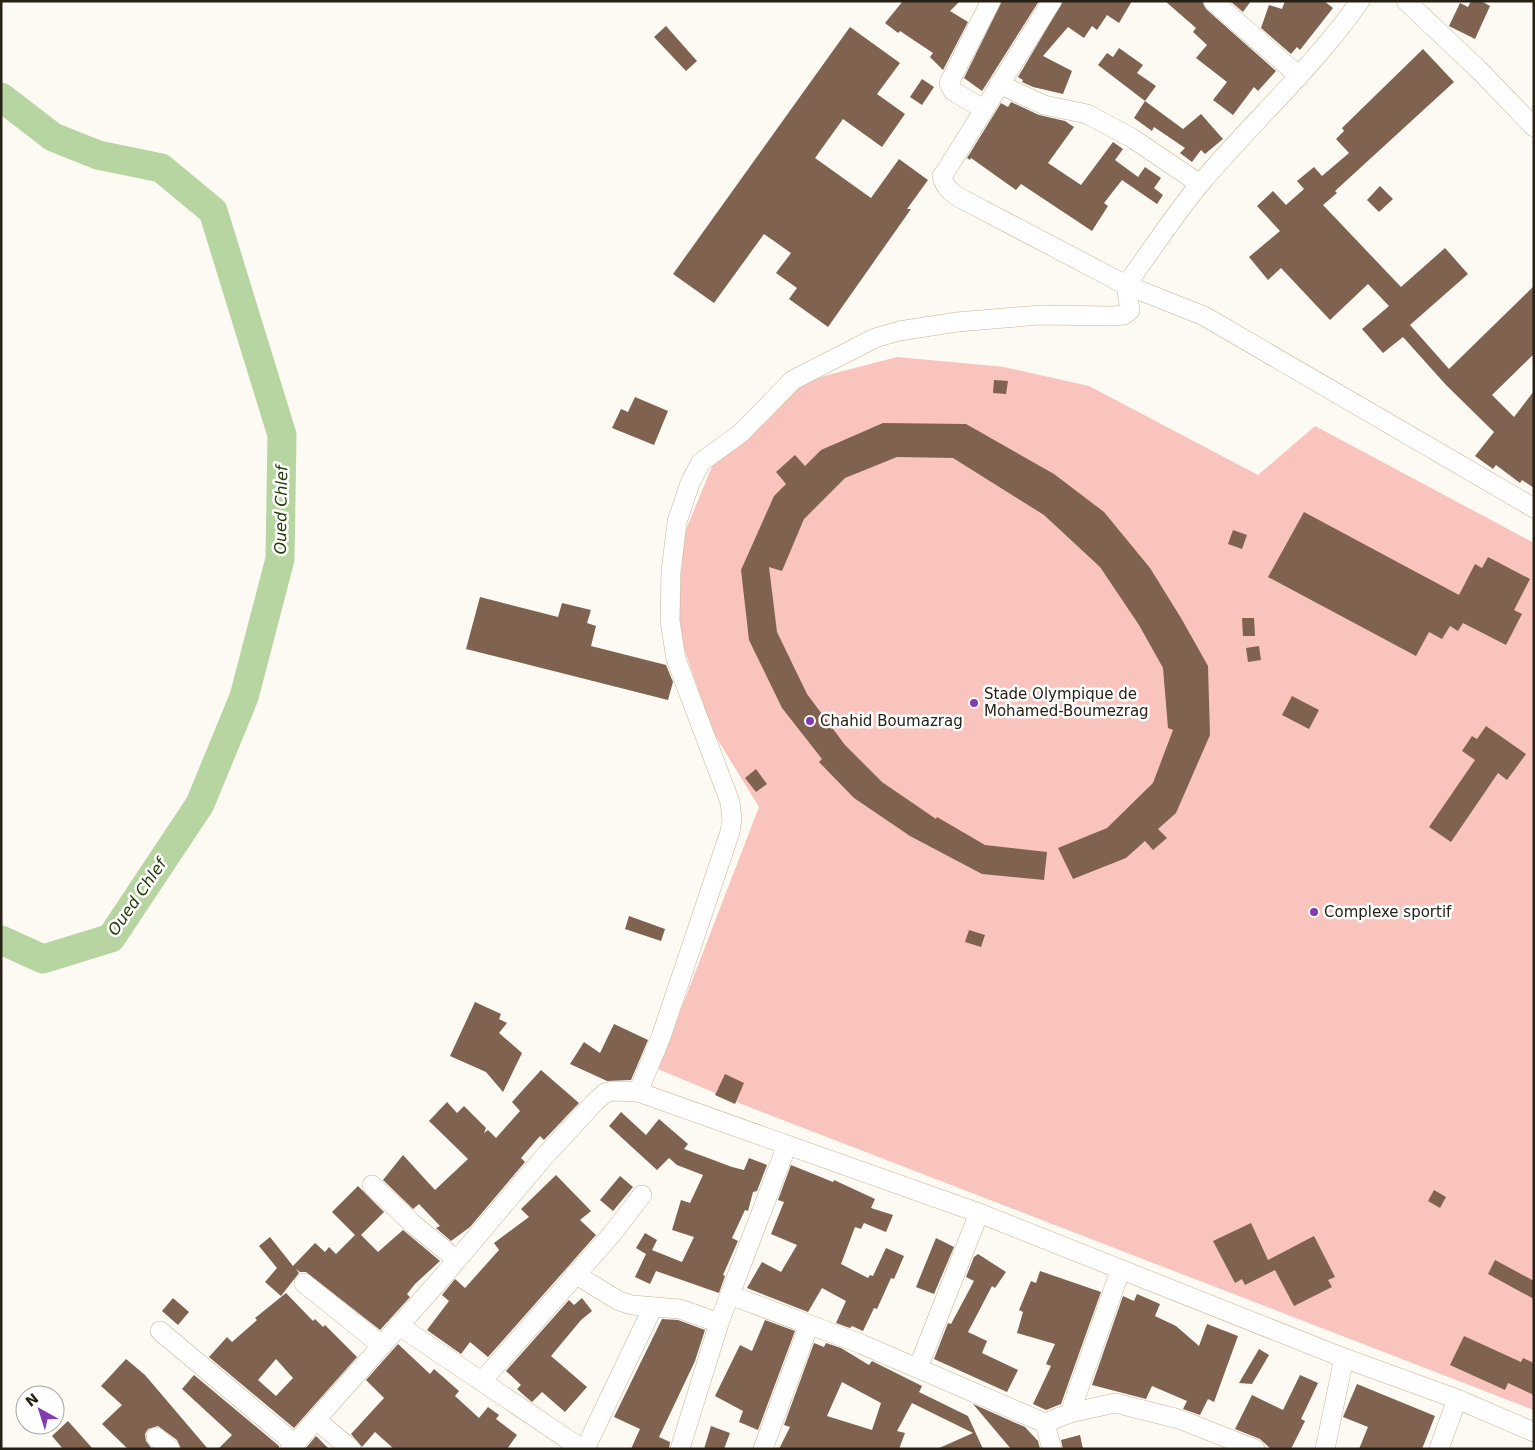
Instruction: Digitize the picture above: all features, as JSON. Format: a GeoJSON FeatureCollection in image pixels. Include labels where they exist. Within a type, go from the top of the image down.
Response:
{"type":"FeatureCollection","features":[{"type":"Feature","properties":{"kind":"street"},"geometry":{"type":"LineString","coordinates":[[983,109],[953,91],[949,83],[991,1]]}},
{"type":"Feature","properties":{"kind":"street"},"geometry":{"type":"LineString","coordinates":[[1052,1],[942,176],[948,190],[1126,285],[1204,316],[1534,508]]}},
{"type":"Feature","properties":{"kind":"street"},"geometry":{"type":"LineString","coordinates":[[1213,1],[1300,76]]}},
{"type":"Feature","properties":{"kind":"street"},"geometry":{"type":"LineString","coordinates":[[638,1092],[664,1028],[730,832],[732,819],[730,802],[718,764],[676,659],[670,621],[671,572],[677,522],[690,483],[702,462],[741,433],[793,380],[874,338],[900,331],[958,322],[1040,315],[1124,315],[1130,310],[1126,285],[1200,184],[1300,76],[1343,26],[1360,1]]}},
{"type":"Feature","properties":{"kind":"street"},"geometry":{"type":"LineString","coordinates":[[1406,1],[1534,126]]}},
{"type":"Feature","properties":{"kind":"street"},"geometry":{"type":"LineString","coordinates":[[999,84],[1044,105],[1087,114],[1132,138],[1200,184]]}},
{"type":"Feature","properties":{"kind":"street"},"geometry":{"type":"LineString","coordinates":[[160,1331],[293,1446],[398,1324],[457,1260],[544,1158],[595,1102],[605,1093],[613,1091],[638,1092],[979,1213],[1344,1358],[1457,1399],[1534,1432]]}},
{"type":"Feature","properties":{"kind":"street"},"geometry":{"type":"LineString","coordinates":[[680,1449],[719,1323],[787,1145]]}},
{"type":"Feature","properties":{"kind":"street"},"geometry":{"type":"LineString","coordinates":[[372,1185],[413,1224],[457,1260]]}},
{"type":"Feature","properties":{"kind":"street"},"geometry":{"type":"LineString","coordinates":[[483,1380],[612,1234],[642,1195]]}},
{"type":"Feature","properties":{"kind":"street"},"geometry":{"type":"LineString","coordinates":[[918,1368],[979,1213]]}},
{"type":"Feature","properties":{"kind":"street"},"geometry":{"type":"LineString","coordinates":[[1070,1413],[1120,1270]]}},
{"type":"Feature","properties":{"kind":"street"},"geometry":{"type":"LineString","coordinates":[[575,1274],[619,1301],[632,1305],[680,1309],[719,1323]]}},
{"type":"Feature","properties":{"kind":"street"},"geometry":{"type":"LineString","coordinates":[[304,1283],[381,1345]]}},
{"type":"Feature","properties":{"kind":"street"},"geometry":{"type":"LineString","coordinates":[[730,1295],[918,1368],[1045,1423],[1070,1413],[1115,1404],[1178,1419],[1255,1449]]}},
{"type":"Feature","properties":{"kind":"street"},"geometry":{"type":"LineString","coordinates":[[398,1324],[583,1449],[653,1307]]}},
{"type":"Feature","properties":{"kind":"street"},"geometry":{"type":"LineString","coordinates":[[763,1449],[809,1325]]}},
{"type":"Feature","properties":{"kind":"street"},"geometry":{"type":"LineString","coordinates":[[1325,1449],[1344,1358]]}},
{"type":"Feature","properties":{"kind":"street"},"geometry":{"type":"LineString","coordinates":[[1439,1449],[1457,1399]]}},
{"type":"Feature","properties":{"kind":"street"},"geometry":{"type":"LineString","coordinates":[[316,1420],[351,1449]]}},
{"type":"Feature","properties":{"kind":"street"},"geometry":{"type":"LineString","coordinates":[[1045,1423],[1052,1449]]}},
{"type":"Feature","properties":{"kind":"shaded area"},"geometry":{"type":"Polygon","coordinates":[[[897,357],[1004,367],[1089,386],[1258,475],[1315,426],[1534,543],[1534,1410],[744,1105],[658,1069],[759,807],[713,732],[678,631],[683,537],[713,464],[794,384],[897,357]]]}},
{"type":"Feature","properties":{"kind":"building"},"geometry":{"type":"Polygon","coordinates":[[[903,1],[960,1],[950,11],[968,22],[943,70],[930,57],[933,53],[900,31],[898,33],[885,23],[903,1]]]}},
{"type":"Feature","properties":{"kind":"building"},"geometry":{"type":"Polygon","coordinates":[[[1002,1],[1039,1],[982,91],[964,78],[1002,1]]]}},
{"type":"Feature","properties":{"kind":"building"},"geometry":{"type":"Polygon","coordinates":[[[1063,1],[1132,1],[1119,23],[1107,15],[1097,30],[1092,26],[1084,38],[1068,27],[1043,56],[1072,71],[1063,94],[1033,87],[1022,82],[1023,80],[1018,77],[1063,1]]]}},
{"type":"Feature","properties":{"kind":"building"},"geometry":{"type":"Polygon","coordinates":[[[1165,1],[1202,1],[1206,9],[1276,71],[1258,91],[1254,87],[1233,115],[1213,100],[1227,82],[1196,58],[1207,45],[1193,32],[1196,28],[1165,1]]]}},
{"type":"Feature","properties":{"kind":"building"},"geometry":{"type":"Polygon","coordinates":[[[1230,1],[1251,1],[1243,12],[1230,1]]]}},
{"type":"Feature","properties":{"kind":"building"},"geometry":{"type":"Polygon","coordinates":[[[1285,1],[1324,1],[1333,8],[1300,50],[1297,47],[1291,54],[1261,28],[1269,5],[1282,9],[1285,1]]]}},
{"type":"Feature","properties":{"kind":"building"},"geometry":{"type":"Polygon","coordinates":[[[1471,1],[1481,1],[1490,6],[1475,39],[1449,26],[1460,3],[1468,7],[1471,1]]]}},
{"type":"Feature","properties":{"kind":"building"},"geometry":{"type":"Polygon","coordinates":[[[666,26],[697,61],[686,71],[654,37],[666,26]]]}},
{"type":"Feature","properties":{"kind":"building"},"geometry":{"type":"Polygon","coordinates":[[[850,27],[900,63],[877,94],[905,114],[882,147],[843,119],[815,158],[871,198],[899,159],[928,180],[907,209],[911,209],[828,327],[789,299],[797,288],[776,273],[791,253],[764,234],[714,303],[673,274],[850,27]]]}},
{"type":"Feature","properties":{"kind":"building"},"geometry":{"type":"Polygon","coordinates":[[[1119,48],[1143,65],[1137,73],[1156,86],[1145,101],[1098,65],[1107,53],[1113,57],[1119,48]]]}},
{"type":"Feature","properties":{"kind":"building"},"geometry":{"type":"Polygon","coordinates":[[[1423,49],[1454,82],[1335,191],[1337,193],[1323,205],[1401,287],[1445,248],[1468,274],[1410,325],[1449,369],[1534,286],[1534,354],[1492,395],[1514,417],[1534,391],[1534,488],[1522,480],[1520,483],[1496,465],[1493,469],[1475,456],[1494,432],[1446,385],[1403,337],[1383,353],[1362,329],[1389,306],[1368,284],[1330,320],[1281,268],[1268,280],[1249,257],[1280,231],[1257,206],[1273,191],[1286,205],[1304,189],[1297,181],[1314,167],[1322,176],[1349,153],[1336,139],[1344,131],[1342,128],[1423,49]]]}},
{"type":"Feature","properties":{"kind":"building"},"geometry":{"type":"Polygon","coordinates":[[[922,79],[934,87],[922,105],[910,97],[922,79]]]}},
{"type":"Feature","properties":{"kind":"building"},"geometry":{"type":"Polygon","coordinates":[[[1145,101],[1183,129],[1201,114],[1223,139],[1205,154],[1201,150],[1192,162],[1180,153],[1185,148],[1154,127],[1152,131],[1134,118],[1145,101]]]}},
{"type":"Feature","properties":{"kind":"building"},"geometry":{"type":"Polygon","coordinates":[[[1011,102],[1039,115],[1065,121],[1074,127],[1048,163],[1081,185],[1113,142],[1123,149],[1115,160],[1138,177],[1145,167],[1161,178],[1154,188],[1163,195],[1157,204],[1122,180],[1104,203],[1108,206],[1092,231],[1021,184],[1016,190],[971,158],[970,160],[967,158],[1001,103],[1008,107],[1011,102]]]}},
{"type":"Feature","properties":{"kind":"building"},"geometry":{"type":"Polygon","coordinates":[[[1380,186],[1393,199],[1379,212],[1367,200],[1380,186]]]}},
{"type":"Feature","properties":{"kind":"building"},"geometry":{"type":"Polygon","coordinates":[[[994,380],[1008,381],[1006,394],[993,393],[994,380]]]}},
{"type":"Feature","properties":{"kind":"building"},"geometry":{"type":"Polygon","coordinates":[[[635,397],[668,411],[654,445],[612,428],[621,409],[628,412],[635,397]]]}},
{"type":"Feature","properties":{"kind":"building"},"geometry":{"type":"Polygon","coordinates":[[[883,423],[966,424],[1054,474],[1104,512],[1150,568],[1208,666],[1210,735],[1176,813],[1158,829],[1167,838],[1153,850],[1145,841],[1126,858],[1073,879],[1058,848],[1107,828],[1153,783],[1173,730],[1168,728],[1163,668],[1139,625],[1100,567],[1044,515],[953,458],[897,457],[845,478],[804,519],[782,571],[769,567],[777,632],[807,694],[845,745],[882,782],[936,819],[937,817],[985,845],[1047,852],[1044,880],[982,874],[910,836],[854,798],[819,762],[822,759],[782,708],[749,640],[741,570],[774,496],[786,484],[776,472],[795,455],[805,466],[821,450],[883,423]]]}},
{"type":"Feature","properties":{"kind":"building"},"geometry":{"type":"Polygon","coordinates":[[[1304,512],[1459,595],[1475,564],[1482,568],[1488,557],[1530,579],[1514,610],[1522,614],[1506,645],[1463,623],[1458,631],[1450,626],[1442,639],[1429,632],[1416,656],[1268,577],[1304,512]]]}},
{"type":"Feature","properties":{"kind":"building"},"geometry":{"type":"Polygon","coordinates":[[[1233,530],[1247,535],[1242,549],[1228,544],[1233,530]]]}},
{"type":"Feature","properties":{"kind":"building"},"geometry":{"type":"Polygon","coordinates":[[[480,597],[558,617],[562,603],[591,610],[587,623],[596,626],[591,646],[666,665],[673,682],[668,700],[466,649],[480,597]]]}},
{"type":"Feature","properties":{"kind":"building"},"geometry":{"type":"Polygon","coordinates":[[[1242,618],[1254,618],[1255,636],[1243,636],[1242,618]]]}},
{"type":"Feature","properties":{"kind":"building"},"geometry":{"type":"Polygon","coordinates":[[[1259,646],[1261,660],[1248,662],[1246,648],[1259,646]]]}},
{"type":"Feature","properties":{"kind":"building"},"geometry":{"type":"Polygon","coordinates":[[[1292,696],[1319,710],[1309,729],[1282,715],[1292,696]]]}},
{"type":"Feature","properties":{"kind":"building"},"geometry":{"type":"Polygon","coordinates":[[[1486,726],[1526,754],[1507,780],[1498,773],[1451,842],[1429,827],[1475,760],[1462,751],[1472,736],[1477,739],[1486,726]]]}},
{"type":"Feature","properties":{"kind":"building"},"geometry":{"type":"Polygon","coordinates":[[[756,769],[767,784],[756,792],[745,778],[756,769]]]}},
{"type":"Feature","properties":{"kind":"building"},"geometry":{"type":"Polygon","coordinates":[[[629,916],[665,929],[661,941],[625,929],[629,916]]]}},
{"type":"Feature","properties":{"kind":"building"},"geometry":{"type":"Polygon","coordinates":[[[969,930],[985,935],[981,947],[965,942],[969,930]]]}},
{"type":"Feature","properties":{"kind":"building"},"geometry":{"type":"Polygon","coordinates":[[[475,1002],[501,1014],[499,1019],[507,1023],[499,1033],[522,1053],[503,1092],[486,1072],[450,1056],[475,1002]]]}},
{"type":"Feature","properties":{"kind":"building"},"geometry":{"type":"Polygon","coordinates":[[[614,1024],[648,1040],[631,1080],[607,1081],[570,1064],[584,1042],[600,1053],[614,1024]]]}},
{"type":"Feature","properties":{"kind":"building"},"geometry":{"type":"Polygon","coordinates":[[[541,1070],[579,1103],[544,1140],[540,1136],[521,1158],[525,1162],[470,1227],[451,1241],[436,1228],[440,1226],[419,1204],[413,1209],[383,1180],[403,1155],[435,1190],[468,1159],[429,1121],[447,1102],[457,1113],[464,1106],[486,1128],[484,1133],[488,1130],[496,1138],[520,1111],[512,1102],[541,1070]]]}},
{"type":"Feature","properties":{"kind":"building"},"geometry":{"type":"Polygon","coordinates":[[[725,1074],[744,1083],[735,1104],[715,1095],[725,1074]]]}},
{"type":"Feature","properties":{"kind":"building"},"geometry":{"type":"Polygon","coordinates":[[[621,1112],[646,1135],[659,1119],[688,1144],[684,1149],[732,1167],[744,1170],[749,1158],[767,1165],[757,1191],[753,1192],[748,1211],[745,1210],[732,1238],[738,1241],[723,1275],[725,1276],[719,1293],[656,1271],[650,1284],[635,1277],[646,1254],[636,1248],[645,1233],[657,1240],[652,1250],[682,1262],[694,1237],[672,1230],[681,1200],[690,1203],[703,1175],[677,1165],[669,1158],[657,1170],[609,1126],[621,1112]]]}},
{"type":"Feature","properties":{"kind":"building"},"geometry":{"type":"Polygon","coordinates":[[[791,1165],[833,1182],[834,1180],[875,1199],[871,1208],[893,1215],[886,1232],[864,1223],[861,1229],[855,1227],[841,1264],[868,1278],[870,1275],[873,1276],[886,1248],[904,1256],[894,1279],[891,1278],[877,1309],[874,1308],[863,1331],[852,1326],[850,1328],[836,1323],[846,1301],[822,1288],[808,1312],[747,1288],[762,1262],[781,1272],[797,1245],[771,1234],[784,1202],[778,1200],[791,1165]]]}},
{"type":"Feature","properties":{"kind":"building"},"geometry":{"type":"Polygon","coordinates":[[[556,1175],[591,1211],[580,1220],[596,1235],[488,1357],[470,1342],[461,1354],[427,1330],[449,1301],[442,1295],[455,1279],[465,1288],[499,1250],[494,1243],[529,1217],[521,1209],[556,1175]]]}},
{"type":"Feature","properties":{"kind":"building"},"geometry":{"type":"Polygon","coordinates":[[[620,1176],[633,1187],[613,1211],[600,1200],[620,1176]]]}},
{"type":"Feature","properties":{"kind":"building"},"geometry":{"type":"Polygon","coordinates":[[[358,1186],[384,1212],[361,1235],[378,1252],[403,1230],[440,1261],[415,1284],[407,1294],[410,1297],[380,1330],[306,1272],[300,1272],[296,1269],[299,1273],[281,1296],[265,1282],[277,1268],[259,1246],[270,1237],[293,1266],[315,1243],[325,1252],[329,1247],[336,1254],[355,1235],[332,1212],[358,1186]]]}},
{"type":"Feature","properties":{"kind":"building"},"geometry":{"type":"Polygon","coordinates":[[[1434,1190],[1446,1197],[1440,1208],[1428,1201],[1434,1190]]]}},
{"type":"Feature","properties":{"kind":"building"},"geometry":{"type":"Polygon","coordinates":[[[1251,1223],[1268,1260],[1314,1236],[1335,1277],[1328,1280],[1332,1287],[1294,1306],[1275,1270],[1245,1285],[1242,1279],[1235,1283],[1213,1241],[1251,1223]]]}},
{"type":"Feature","properties":{"kind":"building"},"geometry":{"type":"Polygon","coordinates":[[[936,1238],[954,1247],[934,1294],[916,1287],[936,1238]]]}},
{"type":"Feature","properties":{"kind":"building"},"geometry":{"type":"Polygon","coordinates":[[[978,1254],[1006,1272],[995,1288],[992,1286],[968,1332],[987,1341],[982,1353],[1018,1370],[1007,1392],[934,1359],[948,1323],[951,1324],[974,1281],[966,1277],[974,1257],[978,1254]]]}},
{"type":"Feature","properties":{"kind":"building"},"geometry":{"type":"Polygon","coordinates":[[[1495,1260],[1534,1281],[1534,1299],[1488,1274],[1495,1260]]]}},
{"type":"Feature","properties":{"kind":"building"},"geometry":{"type":"Polygon","coordinates":[[[1040,1271],[1101,1292],[1061,1404],[1046,1410],[1033,1404],[1051,1366],[1046,1364],[1055,1344],[1017,1333],[1023,1312],[1019,1310],[1031,1281],[1036,1283],[1040,1271]]]}},
{"type":"Feature","properties":{"kind":"building"},"geometry":{"type":"Polygon","coordinates":[[[286,1293],[313,1321],[315,1319],[323,1327],[325,1325],[357,1357],[294,1428],[209,1357],[227,1337],[232,1342],[257,1320],[255,1318],[286,1293]],[[276,1359],[258,1380],[276,1396],[293,1378],[276,1359]]]}},
{"type":"Feature","properties":{"kind":"building"},"geometry":{"type":"Polygon","coordinates":[[[1137,1294],[1160,1304],[1155,1316],[1176,1326],[1199,1346],[1207,1324],[1238,1336],[1214,1402],[1208,1399],[1200,1415],[1183,1409],[1187,1401],[1152,1386],[1146,1399],[1092,1385],[1123,1296],[1134,1301],[1137,1294]]]}},
{"type":"Feature","properties":{"kind":"building"},"geometry":{"type":"Polygon","coordinates":[[[173,1298],[189,1312],[178,1325],[162,1311],[173,1298]]]}},
{"type":"Feature","properties":{"kind":"building"},"geometry":{"type":"Polygon","coordinates":[[[582,1298],[592,1311],[581,1320],[551,1356],[587,1387],[565,1412],[542,1392],[532,1402],[517,1389],[521,1385],[506,1371],[569,1300],[574,1305],[582,1298]]]}},
{"type":"Feature","properties":{"kind":"building"},"geometry":{"type":"Polygon","coordinates":[[[662,1319],[678,1320],[705,1330],[695,1361],[659,1437],[670,1442],[669,1449],[631,1449],[640,1429],[614,1417],[662,1319]]]}},
{"type":"Feature","properties":{"kind":"building"},"geometry":{"type":"Polygon","coordinates":[[[765,1320],[795,1331],[758,1430],[739,1422],[743,1411],[715,1396],[740,1345],[752,1351],[765,1320]]]}},
{"type":"Feature","properties":{"kind":"building"},"geometry":{"type":"Polygon","coordinates":[[[1464,1336],[1521,1362],[1523,1358],[1534,1363],[1534,1395],[1508,1383],[1505,1390],[1450,1365],[1464,1336]]]}},
{"type":"Feature","properties":{"kind":"building"},"geometry":{"type":"Polygon","coordinates":[[[814,1343],[824,1347],[826,1343],[841,1348],[869,1365],[872,1361],[922,1386],[919,1392],[968,1416],[983,1449],[937,1449],[973,1433],[912,1403],[897,1431],[905,1433],[899,1449],[779,1449],[790,1427],[784,1425],[814,1343]],[[842,1382],[827,1416],[872,1430],[881,1403],[842,1382]]]}},
{"type":"Feature","properties":{"kind":"building"},"geometry":{"type":"Polygon","coordinates":[[[398,1344],[430,1374],[434,1369],[459,1391],[455,1396],[479,1418],[488,1407],[499,1415],[496,1419],[517,1435],[507,1449],[394,1449],[375,1432],[362,1447],[351,1434],[384,1398],[366,1380],[398,1344]]]}},
{"type":"Feature","properties":{"kind":"building"},"geometry":{"type":"Polygon","coordinates":[[[1259,1349],[1269,1355],[1252,1384],[1239,1383],[1259,1349]]]}},
{"type":"Feature","properties":{"kind":"building"},"geometry":{"type":"Polygon","coordinates":[[[126,1359],[145,1375],[208,1449],[181,1449],[177,1440],[158,1426],[148,1429],[145,1434],[146,1441],[152,1449],[128,1449],[102,1424],[122,1405],[101,1386],[126,1359]]]}},
{"type":"Feature","properties":{"kind":"building"},"geometry":{"type":"Polygon","coordinates":[[[194,1375],[279,1446],[279,1449],[218,1449],[232,1435],[182,1389],[194,1375]]]}},
{"type":"Feature","properties":{"kind":"building"},"geometry":{"type":"Polygon","coordinates":[[[1300,1375],[1318,1383],[1301,1419],[1305,1421],[1291,1449],[1271,1449],[1260,1439],[1235,1429],[1252,1395],[1283,1410],[1300,1375]]]}},
{"type":"Feature","properties":{"kind":"building"},"geometry":{"type":"Polygon","coordinates":[[[1357,1384],[1435,1416],[1422,1449],[1359,1449],[1368,1427],[1343,1417],[1357,1384]]]}},
{"type":"Feature","properties":{"kind":"building"},"geometry":{"type":"Polygon","coordinates":[[[973,1404],[1025,1427],[1038,1441],[1040,1449],[1011,1449],[973,1404]]]}},
{"type":"Feature","properties":{"kind":"building"},"geometry":{"type":"Polygon","coordinates":[[[68,1421],[93,1449],[63,1449],[52,1436],[65,1435],[65,1424],[68,1421]]]}},
{"type":"Feature","properties":{"kind":"building"},"geometry":{"type":"Polygon","coordinates":[[[711,1426],[730,1433],[724,1449],[704,1449],[711,1426]]]}},
{"type":"Feature","properties":{"kind":"building"},"geometry":{"type":"Polygon","coordinates":[[[1080,1435],[1083,1449],[1063,1449],[1061,1440],[1080,1435]]]}},
{"type":"Feature","properties":{"kind":"building"},"geometry":{"type":"Polygon","coordinates":[[[316,1436],[329,1449],[305,1449],[316,1436]]]}},
{"type":"Feature","properties":{"kind":"waterway","name":"Oued Chlef"},"geometry":{"type":"LineString","coordinates":[[1,97],[53,137],[98,155],[161,168],[213,211],[282,435],[280,559],[244,697],[200,804],[111,938],[43,959],[1,940]]}},
{"type":"Feature","properties":{"kind":"place","name":"Stade Olympique de Mohamed-Boumezrag"},"geometry":{"type":"Point","coordinates":[974,703]}},
{"type":"Feature","properties":{"kind":"place","name":"Chahid Boumazrag"},"geometry":{"type":"Point","coordinates":[810,721]}},
{"type":"Feature","properties":{"kind":"place","name":"Complexe sportif"},"geometry":{"type":"Point","coordinates":[1314,912]}}]}
